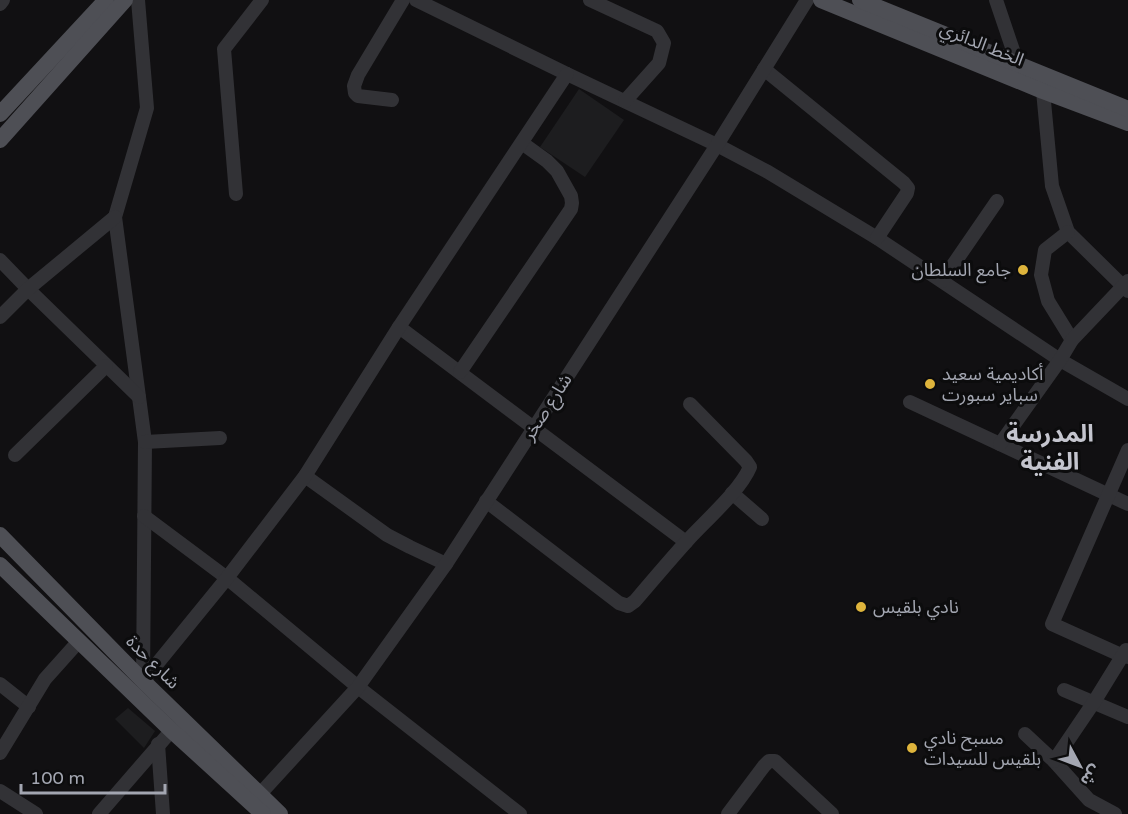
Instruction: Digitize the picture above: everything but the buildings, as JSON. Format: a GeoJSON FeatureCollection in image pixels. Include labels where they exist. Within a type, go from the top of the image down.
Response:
{"type":"FeatureCollection","features":[{"type":"Feature","properties":{"kind":"main road"},"geometry":{"type":"LineString","coordinates":[[0,114],[106,0]]}},
{"type":"Feature","properties":{"kind":"main road"},"geometry":{"type":"LineString","coordinates":[[0,140],[125,0]]}},
{"type":"Feature","properties":{"kind":"main road","name":"الخط الدائري"},"geometry":{"type":"LineString","coordinates":[[821,0],[1043,91],[1128,123]]}},
{"type":"Feature","properties":{"kind":"main road","name":"الخط الدائري"},"geometry":{"type":"LineString","coordinates":[[860,0],[881,4],[1018,65],[1128,109]]}},
{"type":"Feature","properties":{"kind":"main road","name":"شارع حدة"},"geometry":{"type":"LineString","coordinates":[[0,535],[143,681],[177,724],[263,814]]}},
{"type":"Feature","properties":{"kind":"main road","name":"شارع حدة"},"geometry":{"type":"LineString","coordinates":[[0,565],[79,641],[280,814]]}},
{"type":"Feature","properties":{"kind":"street"},"geometry":{"type":"LineString","coordinates":[[0,4],[3,0]]}},
{"type":"Feature","properties":{"kind":"street"},"geometry":{"type":"LineString","coordinates":[[138,0],[147,108],[115,217],[146,442],[143,681]]}},
{"type":"Feature","properties":{"kind":"street"},"geometry":{"type":"LineString","coordinates":[[236,194],[224,49],[262,0]]}},
{"type":"Feature","properties":{"kind":"street"},"geometry":{"type":"LineString","coordinates":[[392,100],[358,96],[354,86],[358,75],[402,0]]}},
{"type":"Feature","properties":{"kind":"street"},"geometry":{"type":"LineString","coordinates":[[416,0],[717,145],[768,172],[877,238],[1060,360],[1128,399]]}},
{"type":"Feature","properties":{"kind":"street"},"geometry":{"type":"LineString","coordinates":[[590,0],[657,31],[664,43],[659,63],[625,101]]}},
{"type":"Feature","properties":{"kind":"street","name":"شارع صخر"},"geometry":{"type":"LineString","coordinates":[[260,795],[358,687],[446,564],[717,145],[807,0]]}},
{"type":"Feature","properties":{"kind":"street"},"geometry":{"type":"LineString","coordinates":[[996,0],[1018,65]]}},
{"type":"Feature","properties":{"kind":"street"},"geometry":{"type":"LineString","coordinates":[[764,69],[908,188],[877,238]]}},
{"type":"Feature","properties":{"kind":"street"},"geometry":{"type":"LineString","coordinates":[[143,681],[227,578],[305,476],[399,327],[567,74]]}},
{"type":"Feature","properties":{"kind":"street"},"geometry":{"type":"LineString","coordinates":[[1000,444],[1072,340],[1126,286],[1068,232],[1052,186],[1043,91]]}},
{"type":"Feature","properties":{"kind":"street"},"geometry":{"type":"LineString","coordinates":[[460,372],[572,209],[571,196],[557,171],[522,143]]}},
{"type":"Feature","properties":{"kind":"street"},"geometry":{"type":"LineString","coordinates":[[942,281],[997,201]]}},
{"type":"Feature","properties":{"kind":"street"},"geometry":{"type":"LineString","coordinates":[[0,317],[28,289],[115,217]]}},
{"type":"Feature","properties":{"kind":"street"},"geometry":{"type":"LineString","coordinates":[[1068,232],[1045,250],[1041,275],[1048,301],[1072,340]]}},
{"type":"Feature","properties":{"kind":"street"},"geometry":{"type":"LineString","coordinates":[[0,260],[139,398]]}},
{"type":"Feature","properties":{"kind":"street"},"geometry":{"type":"LineString","coordinates":[[399,327],[686,542]]}},
{"type":"Feature","properties":{"kind":"street"},"geometry":{"type":"LineString","coordinates":[[15,455],[106,366]]}},
{"type":"Feature","properties":{"kind":"street"},"geometry":{"type":"LineString","coordinates":[[910,402],[1128,504]]}},
{"type":"Feature","properties":{"kind":"street"},"geometry":{"type":"LineString","coordinates":[[486,501],[619,603],[628,606],[732,493],[750,467],[690,404]]}},
{"type":"Feature","properties":{"kind":"street"},"geometry":{"type":"LineString","coordinates":[[146,442],[220,438]]}},
{"type":"Feature","properties":{"kind":"street"},"geometry":{"type":"LineString","coordinates":[[1054,761],[1126,653],[1052,624],[1128,450]]}},
{"type":"Feature","properties":{"kind":"street"},"geometry":{"type":"LineString","coordinates":[[305,476],[387,535],[446,564]]}},
{"type":"Feature","properties":{"kind":"street"},"geometry":{"type":"LineString","coordinates":[[732,493],[762,519]]}},
{"type":"Feature","properties":{"kind":"street"},"geometry":{"type":"LineString","coordinates":[[144,516],[227,578],[358,687],[520,814]]}},
{"type":"Feature","properties":{"kind":"street"},"geometry":{"type":"LineString","coordinates":[[0,753],[45,679],[79,641]]}},
{"type":"Feature","properties":{"kind":"street"},"geometry":{"type":"LineString","coordinates":[[0,684],[29,707]]}},
{"type":"Feature","properties":{"kind":"street"},"geometry":{"type":"LineString","coordinates":[[1064,690],[1128,717]]}},
{"type":"Feature","properties":{"kind":"street"},"geometry":{"type":"LineString","coordinates":[[99,814],[177,724]]}},
{"type":"Feature","properties":{"kind":"street"},"geometry":{"type":"LineString","coordinates":[[1025,734],[1054,761],[1089,800],[1115,814]]}},
{"type":"Feature","properties":{"kind":"street"},"geometry":{"type":"LineString","coordinates":[[158,744],[163,814]]}},
{"type":"Feature","properties":{"kind":"street"},"geometry":{"type":"LineString","coordinates":[[728,814],[764,766],[769,761],[775,761],[832,814]]}},
{"type":"Feature","properties":{"kind":"street"},"geometry":{"type":"LineString","coordinates":[[0,790],[36,814]]}},
{"type":"Feature","properties":{"kind":"shaded area"},"geometry":{"type":"Polygon","coordinates":[[[579,89],[624,120],[585,177],[540,147],[579,89]]]}},
{"type":"Feature","properties":{"kind":"shaded area"},"geometry":{"type":"Polygon","coordinates":[[[128,708],[155,731],[144,748],[115,719],[128,708]]]}},
{"type":"Feature","properties":{"kind":"place","name":"جامع السلطان"},"geometry":{"type":"Point","coordinates":[1023,270]}},
{"type":"Feature","properties":{"kind":"place","name":"أكاديمية سعيد سباير سبورت"},"geometry":{"type":"Point","coordinates":[930,384]}},
{"type":"Feature","properties":{"kind":"place","name":"نادي بلقيس"},"geometry":{"type":"Point","coordinates":[861,607]}},
{"type":"Feature","properties":{"kind":"place","name":"مسبح نادي بلقيس للسيدات"},"geometry":{"type":"Point","coordinates":[912,748]}},
{"type":"Feature","properties":{"kind":"district","name":"المدرسة الفنية"},"geometry":{"type":"Point","coordinates":[1050,448]}}]}
